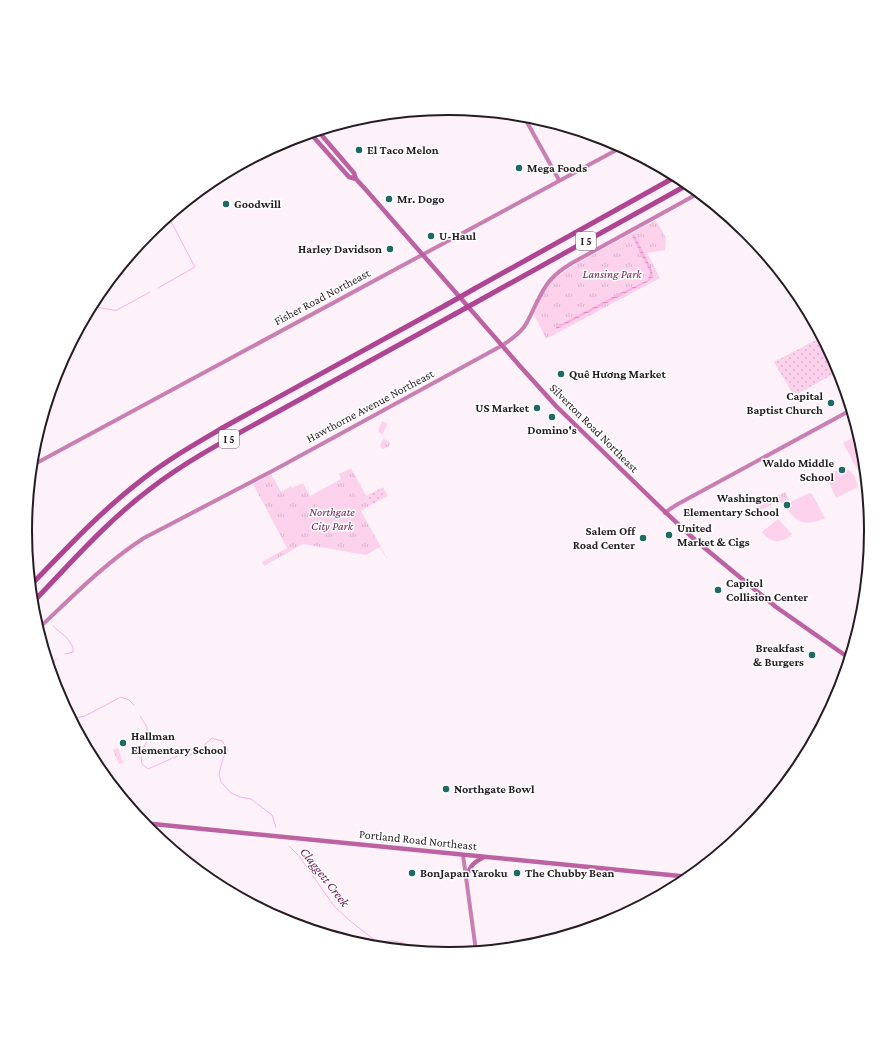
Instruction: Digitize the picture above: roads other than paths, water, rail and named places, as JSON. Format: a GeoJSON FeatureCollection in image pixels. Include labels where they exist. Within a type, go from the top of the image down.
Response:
{"type":"FeatureCollection","features":[{"type":"Feature","properties":{"kind":"highway","name":"I 5"},"geometry":{"type":"LineString","coordinates":[[35,580],[108,507],[169,460],[224,427],[670,180]]}},
{"type":"Feature","properties":{"kind":"highway","name":"I 5"},"geometry":{"type":"LineString","coordinates":[[38,597],[88,544],[119,515],[142,495],[169,475],[245,430],[683,188]]}},
{"type":"Feature","properties":{"kind":"highway"},"geometry":{"type":"LineString","coordinates":[[38,601],[67,571],[88,544]]}},
{"type":"Feature","properties":{"kind":"main road","name":"Silverton Road Northeast"},"geometry":{"type":"LineString","coordinates":[[321,135],[354,173],[356,179],[556,406],[665,513],[695,540],[776,607],[845,655]]}},
{"type":"Feature","properties":{"kind":"main road","name":"Silverton Road Northeast"},"geometry":{"type":"LineString","coordinates":[[314,137],[349,177],[356,179]]}},
{"type":"Feature","properties":{"kind":"main road","name":"Portland Road Northeast"},"geometry":{"type":"LineString","coordinates":[[153,824],[680,876]]}},
{"type":"Feature","properties":{"kind":"main road"},"geometry":{"type":"LineString","coordinates":[[466,878],[474,862],[484,857]]}},
{"type":"Feature","properties":{"kind":"street"},"geometry":{"type":"LineString","coordinates":[[528,123],[559,180]]}},
{"type":"Feature","properties":{"kind":"street","name":"Fisher Road Northeast"},"geometry":{"type":"LineString","coordinates":[[38,463],[615,151]]}},
{"type":"Feature","properties":{"kind":"street","name":"Hawthorne Avenue Northeast"},"geometry":{"type":"LineString","coordinates":[[43,624],[112,561],[144,538],[276,469],[503,345],[523,328],[528,321],[543,289],[557,273],[572,263],[694,196]]}},
{"type":"Feature","properties":{"kind":"street"},"geometry":{"type":"LineString","coordinates":[[665,513],[670,508],[847,412]]}},
{"type":"Feature","properties":{"kind":"street"},"geometry":{"type":"LineString","coordinates":[[463,855],[475,946]]}},
{"type":"Feature","properties":{"kind":"waterway","name":"Claggett Creek"},"geometry":{"type":"LineString","coordinates":[[158,288],[195,267],[171,221]]}},
{"type":"Feature","properties":{"kind":"waterway","name":"Claggett Creek"},"geometry":{"type":"LineString","coordinates":[[98,307],[117,310],[150,292]]}},
{"type":"Feature","properties":{"kind":"waterway","name":"Claggett Creek"},"geometry":{"type":"LineString","coordinates":[[53,626],[67,638],[73,647],[73,652],[65,654]]}},
{"type":"Feature","properties":{"kind":"waterway","name":"Claggett Creek"},"geometry":{"type":"LineString","coordinates":[[54,663],[56,659]]}},
{"type":"Feature","properties":{"kind":"waterway","name":"Claggett Creek"},"geometry":{"type":"LineString","coordinates":[[76,718],[85,716],[121,697],[129,700],[134,705]]}},
{"type":"Feature","properties":{"kind":"waterway","name":"Claggett Creek"},"geometry":{"type":"LineString","coordinates":[[140,716],[147,727],[148,737],[141,756],[142,764],[148,769],[182,754],[190,755],[197,752],[212,738],[222,741],[228,750],[223,758],[219,774],[221,782],[231,793],[240,797],[251,799],[272,815],[276,827]]}},
{"type":"Feature","properties":{"kind":"waterway","name":"Claggett Creek"},"geometry":{"type":"LineString","coordinates":[[289,846],[299,856],[334,906],[375,940]]}},
{"type":"Feature","properties":{"kind":"waterway","name":"Claggett Creek"},"geometry":{"type":"LineString","coordinates":[[384,942],[393,941],[404,944]]}},
{"type":"Feature","properties":{"kind":"place","name":"El Taco Melon"},"geometry":{"type":"Point","coordinates":[359,150]}},
{"type":"Feature","properties":{"kind":"place","name":"Mega Foods"},"geometry":{"type":"Point","coordinates":[519,168]}},
{"type":"Feature","properties":{"kind":"place","name":"Mr. Dogo"},"geometry":{"type":"Point","coordinates":[389,199]}},
{"type":"Feature","properties":{"kind":"place","name":"Goodwill"},"geometry":{"type":"Point","coordinates":[226,204]}},
{"type":"Feature","properties":{"kind":"place","name":"U-Haul"},"geometry":{"type":"Point","coordinates":[431,236]}},
{"type":"Feature","properties":{"kind":"place","name":"Harley Davidson"},"geometry":{"type":"Point","coordinates":[390,249]}},
{"type":"Feature","properties":{"kind":"place","name":"Quê Hương Market"},"geometry":{"type":"Point","coordinates":[561,374]}},
{"type":"Feature","properties":{"kind":"place","name":"Capital Baptist Church"},"geometry":{"type":"Point","coordinates":[831,403]}},
{"type":"Feature","properties":{"kind":"place","name":"US Market"},"geometry":{"type":"Point","coordinates":[537,408]}},
{"type":"Feature","properties":{"kind":"place","name":"Domino's"},"geometry":{"type":"Point","coordinates":[552,417]}},
{"type":"Feature","properties":{"kind":"place","name":"Waldo Middle School"},"geometry":{"type":"Point","coordinates":[842,470]}},
{"type":"Feature","properties":{"kind":"place","name":"Washington Elementary School"},"geometry":{"type":"Point","coordinates":[787,505]}},
{"type":"Feature","properties":{"kind":"place","name":"United Market & Cigs"},"geometry":{"type":"Point","coordinates":[669,535]}},
{"type":"Feature","properties":{"kind":"place","name":"Salem Off Road Center"},"geometry":{"type":"Point","coordinates":[643,538]}},
{"type":"Feature","properties":{"kind":"place","name":"Capitol Collision Center"},"geometry":{"type":"Point","coordinates":[718,590]}},
{"type":"Feature","properties":{"kind":"place","name":"Breakfast & Burgers"},"geometry":{"type":"Point","coordinates":[812,655]}},
{"type":"Feature","properties":{"kind":"place","name":"Hallman Elementary School"},"geometry":{"type":"Point","coordinates":[123,743]}},
{"type":"Feature","properties":{"kind":"place","name":"Northgate Bowl"},"geometry":{"type":"Point","coordinates":[446,789]}},
{"type":"Feature","properties":{"kind":"place","name":"BonJapan Yaroku"},"geometry":{"type":"Point","coordinates":[412,873]}},
{"type":"Feature","properties":{"kind":"place","name":"The Chubby Bean"},"geometry":{"type":"Point","coordinates":[517,873]}},
{"type":"Feature","properties":{"kind":"park label","name":"Lansing Park"},"geometry":{"type":"Point","coordinates":[612,274]}},
{"type":"Feature","properties":{"kind":"park label","name":"Northgate City Park"},"geometry":{"type":"Point","coordinates":[332,519]}}]}
